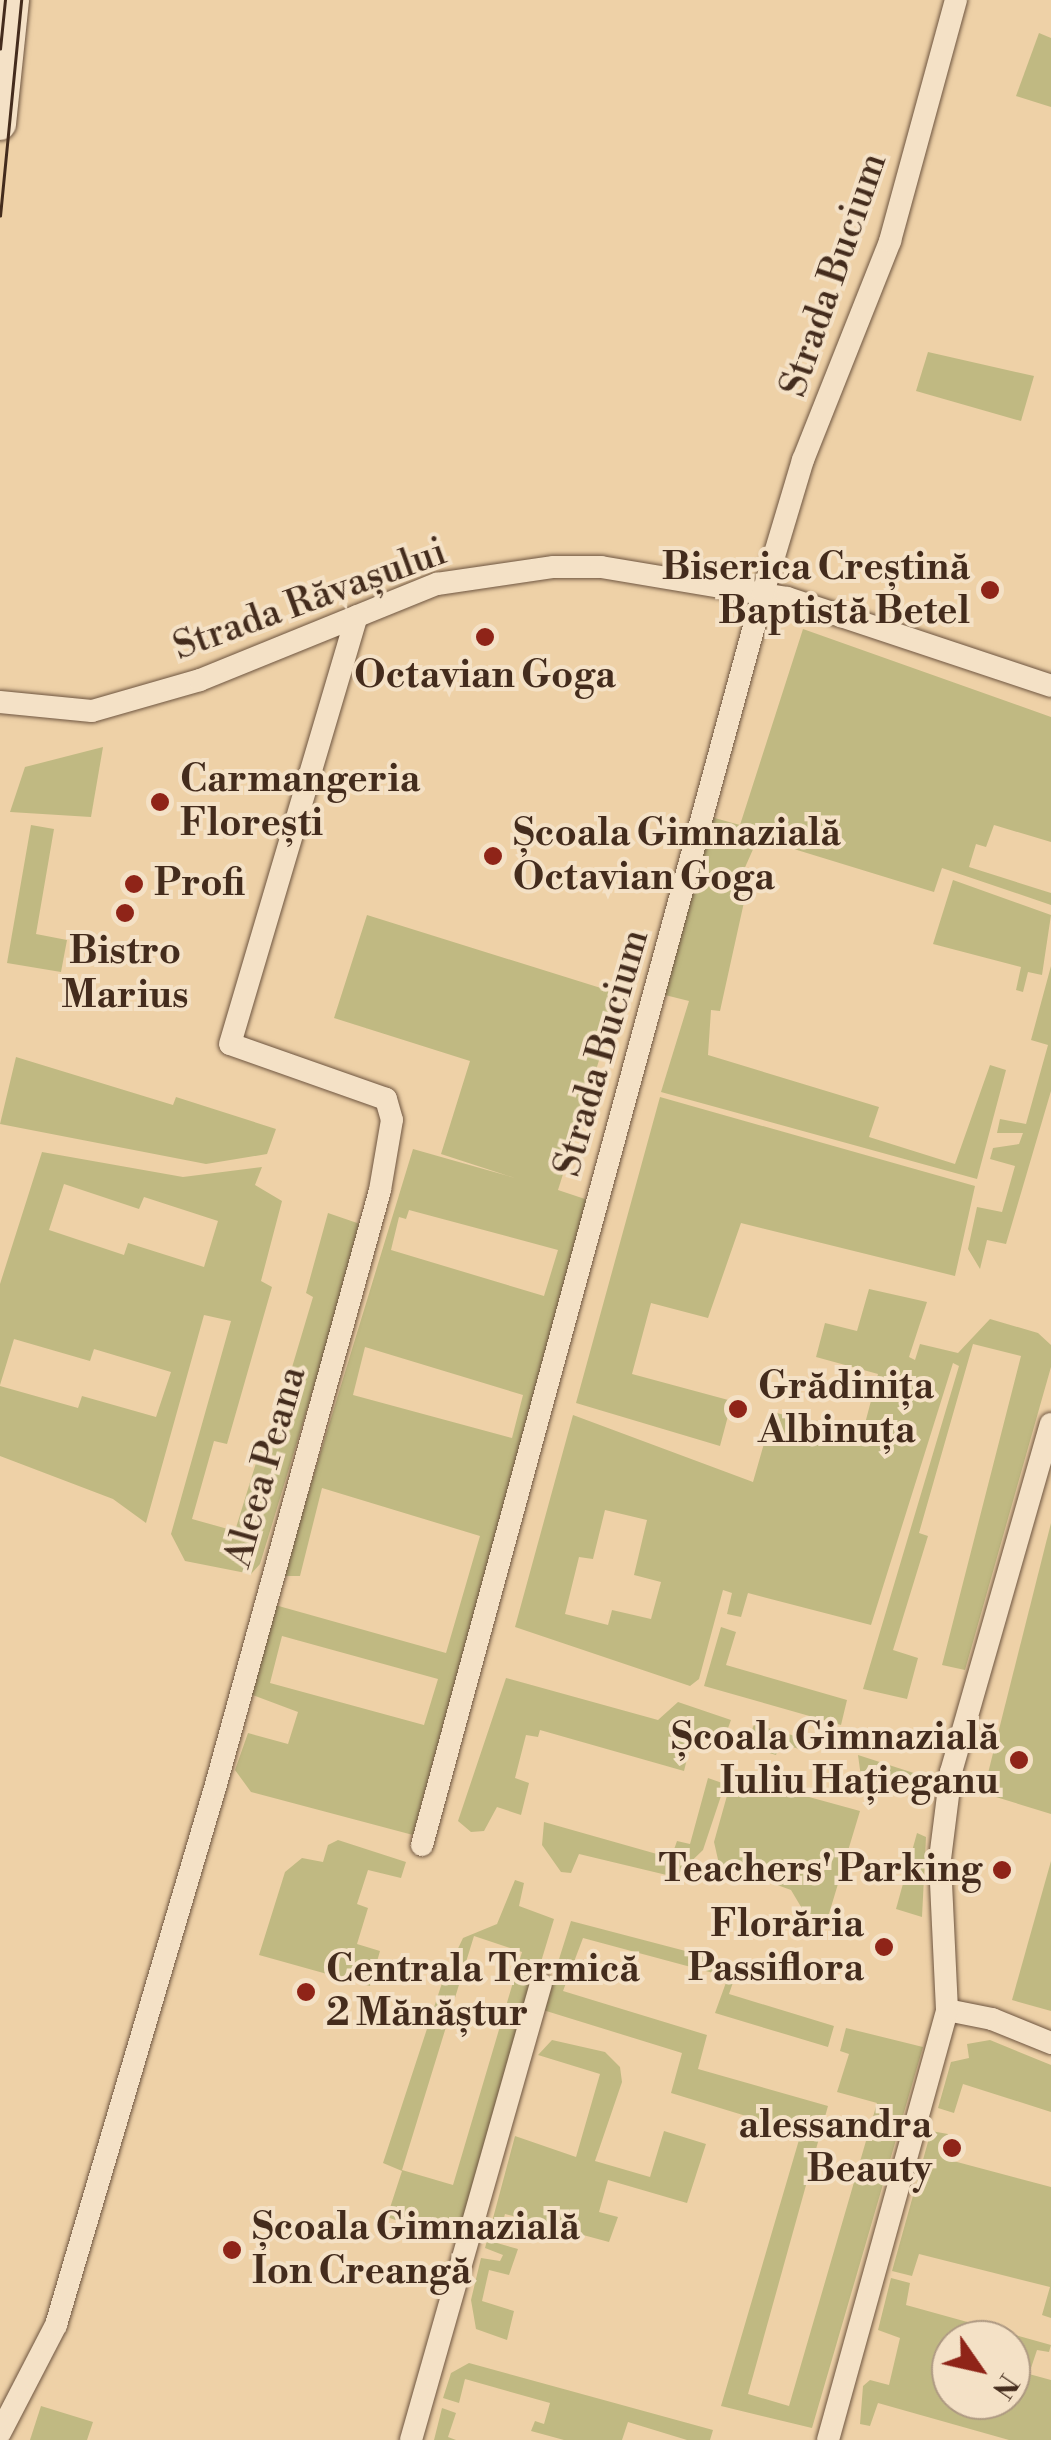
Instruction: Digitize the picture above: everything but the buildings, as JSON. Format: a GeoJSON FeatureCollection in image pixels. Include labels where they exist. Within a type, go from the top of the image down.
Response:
{"type":"FeatureCollection","features":[{"type":"Feature","properties":{"kind":"main road"},"geometry":{"type":"LineString","coordinates":[[0,124],[12,0]]}},
{"type":"Feature","properties":{"kind":"street","name":"Strada Bucium"},"geometry":{"type":"LineString","coordinates":[[422,1845],[764,594],[803,460],[890,241],[956,0]]}},
{"type":"Feature","properties":{"kind":"street","name":"Strada Răvașului"},"geometry":{"type":"LineString","coordinates":[[0,702],[92,712],[200,680],[437,584],[489,574],[601,567],[764,594],[1051,686]]}},
{"type":"Feature","properties":{"kind":"street","name":"Aleea Peana"},"geometry":{"type":"LineString","coordinates":[[0,2432],[56,2325],[215,1788],[380,1190],[392,1120],[386,1100],[368,1089],[230,1044],[357,616]]}},
{"type":"Feature","properties":{"kind":"street"},"geometry":{"type":"LineString","coordinates":[[828,2440],[947,2010],[940,1859],[951,1772],[1046,1457],[1051,1424]]}},
{"type":"Feature","properties":{"kind":"street"},"geometry":{"type":"LineString","coordinates":[[412,2440],[541,1984]]}},
{"type":"Feature","properties":{"kind":"street"},"geometry":{"type":"LineString","coordinates":[[947,2010],[992,2019],[1051,2043]]}},
{"type":"Feature","properties":{"kind":"shaded area"},"geometry":{"type":"Polygon","coordinates":[[[1039,33],[1051,38],[1051,107],[1016,96],[1039,33]]]}},
{"type":"Feature","properties":{"kind":"shaded area"},"geometry":{"type":"Polygon","coordinates":[[[928,352],[1034,376],[1021,421],[916,391],[928,352]]]}},
{"type":"Feature","properties":{"kind":"shaded area"},"geometry":{"type":"Polygon","coordinates":[[[803,629],[1051,717],[1051,842],[994,825],[986,847],[976,844],[969,867],[1051,893],[1051,905],[942,868],[934,892],[758,838],[739,881],[748,884],[720,1011],[711,1010],[708,1055],[879,1107],[869,1137],[955,1164],[990,1065],[1006,1070],[977,1179],[661,1092],[689,1001],[661,994],[711,817],[740,825],[803,629]]]}},
{"type":"Feature","properties":{"kind":"shaded area"},"geometry":{"type":"Polygon","coordinates":[[[103,747],[91,817],[10,812],[25,767],[103,747]]]}},
{"type":"Feature","properties":{"kind":"shaded area"},"geometry":{"type":"Polygon","coordinates":[[[31,825],[54,829],[36,934],[67,940],[61,972],[7,963],[31,825]]]}},
{"type":"Feature","properties":{"kind":"shaded area"},"geometry":{"type":"Polygon","coordinates":[[[953,880],[1051,915],[1042,975],[1028,972],[1023,992],[1016,990],[1021,967],[933,944],[953,880]]]}},
{"type":"Feature","properties":{"kind":"shaded area"},"geometry":{"type":"Polygon","coordinates":[[[367,915],[620,994],[558,1190],[588,1200],[413,1835],[251,1792],[235,1770],[248,1733],[288,1744],[298,1712],[250,1694],[275,1605],[446,1653],[480,1536],[322,1488],[300,1576],[283,1576],[413,1149],[515,1178],[441,1154],[470,1061],[334,1018],[367,915]],[[409,1210],[406,1219],[399,1217],[391,1250],[544,1296],[558,1250],[409,1210]],[[365,1347],[353,1395],[512,1438],[523,1395],[365,1347]],[[282,1636],[270,1683],[424,1725],[438,1679],[282,1636]]]}},
{"type":"Feature","properties":{"kind":"shaded area"},"geometry":{"type":"Polygon","coordinates":[[[1051,966],[1051,1091],[1006,1244],[987,1240],[980,1269],[968,1249],[977,1207],[1002,1212],[1015,1166],[990,1159],[993,1148],[1019,1144],[1023,1133],[997,1133],[1000,1119],[1026,1124],[1048,1045],[1031,1040],[1051,966]]]}},
{"type":"Feature","properties":{"kind":"shaded area"},"geometry":{"type":"Polygon","coordinates":[[[16,1057],[173,1105],[176,1097],[276,1129],[267,1154],[206,1164],[0,1124],[16,1057]]]}},
{"type":"Feature","properties":{"kind":"shaded area"},"geometry":{"type":"Polygon","coordinates":[[[660,1097],[975,1186],[955,1276],[741,1223],[708,1318],[651,1303],[632,1374],[732,1401],[720,1446],[576,1403],[660,1097]]]}},
{"type":"Feature","properties":{"kind":"shaded area"},"geometry":{"type":"Polygon","coordinates":[[[42,1152],[183,1177],[262,1167],[255,1185],[282,1201],[261,1281],[272,1287],[227,1444],[214,1441],[192,1519],[235,1531],[260,1450],[267,1451],[313,1297],[306,1293],[328,1213],[363,1225],[260,1564],[251,1574],[185,1561],[171,1534],[231,1321],[204,1315],[146,1523],[113,1499],[0,1456],[0,1386],[78,1408],[82,1396],[156,1417],[171,1372],[94,1349],[90,1361],[14,1339],[0,1385],[0,1284],[42,1152]],[[64,1184],[49,1230],[124,1255],[128,1243],[204,1267],[218,1221],[144,1197],[139,1209],[64,1184]]]}},
{"type":"Feature","properties":{"kind":"shaded area"},"geometry":{"type":"Polygon","coordinates":[[[869,1289],[927,1302],[909,1357],[915,1360],[920,1344],[958,1353],[990,1319],[1038,1333],[1051,1345],[1051,1367],[965,1670],[942,1665],[1021,1356],[973,1344],[919,1533],[928,1536],[893,1650],[918,1658],[907,1699],[863,1689],[959,1366],[953,1363],[871,1625],[748,1593],[741,1617],[727,1614],[732,1593],[723,1590],[699,1679],[690,1686],[515,1627],[573,1415],[753,1482],[773,1412],[862,1435],[878,1374],[816,1357],[825,1323],[857,1331],[869,1289]],[[605,1510],[593,1559],[579,1557],[565,1614],[608,1625],[612,1610],[651,1619],[661,1582],[634,1575],[647,1520],[605,1510]]]}},
{"type":"Feature","properties":{"kind":"shaded area"},"geometry":{"type":"Polygon","coordinates":[[[1051,1523],[1051,1814],[983,1793],[1051,1523]]]}},
{"type":"Feature","properties":{"kind":"shaded area"},"geometry":{"type":"Polygon","coordinates":[[[721,1627],[736,1632],[726,1665],[847,1700],[841,1725],[704,1686],[721,1627]]]}},
{"type":"Feature","properties":{"kind":"shaded area"},"geometry":{"type":"Polygon","coordinates":[[[506,1678],[658,1720],[678,1702],[731,1720],[724,1739],[694,1730],[684,1771],[540,1730],[538,1737],[526,1735],[515,1778],[529,1783],[521,1815],[497,1807],[484,1831],[471,1832],[458,1821],[506,1678]]]}},
{"type":"Feature","properties":{"kind":"shaded area"},"geometry":{"type":"Polygon","coordinates":[[[754,1724],[805,1739],[802,1750],[780,1743],[776,1755],[747,1746],[754,1724]]]}},
{"type":"Feature","properties":{"kind":"shaded area"},"geometry":{"type":"Polygon","coordinates":[[[858,1755],[923,1776],[931,1786],[928,1797],[861,1777],[858,1755]]]}},
{"type":"Feature","properties":{"kind":"shaded area"},"geometry":{"type":"Polygon","coordinates":[[[708,1778],[725,1784],[703,1850],[675,1877],[579,1854],[571,1873],[561,1872],[542,1845],[544,1822],[671,1858],[677,1841],[690,1844],[708,1778]]]}},
{"type":"Feature","properties":{"kind":"shaded area"},"geometry":{"type":"Polygon","coordinates":[[[730,1785],[765,1796],[769,1786],[860,1811],[825,1927],[810,1922],[791,1890],[719,1864],[714,1842],[730,1785]]]}},
{"type":"Feature","properties":{"kind":"shaded area"},"geometry":{"type":"Polygon","coordinates":[[[917,1833],[926,1837],[922,1917],[896,1909],[917,1833]]]}},
{"type":"Feature","properties":{"kind":"shaded area"},"geometry":{"type":"Polygon","coordinates":[[[338,1840],[406,1862],[401,1878],[368,1870],[357,1904],[368,1908],[357,1944],[380,1951],[370,1986],[259,1955],[285,1872],[302,1858],[323,1862],[328,1845],[338,1840]]]}},
{"type":"Feature","properties":{"kind":"shaded area"},"geometry":{"type":"Polygon","coordinates":[[[1051,1861],[1051,2011],[1012,2000],[1051,1861]]]}},
{"type":"Feature","properties":{"kind":"shaded area"},"geometry":{"type":"Polygon","coordinates":[[[515,1880],[524,1883],[519,1906],[554,1919],[460,2229],[451,2237],[387,2217],[402,2171],[383,2163],[443,1980],[463,1938],[497,1924],[515,1880]],[[474,1936],[402,2170],[453,2185],[522,1952],[474,1936]]]}},
{"type":"Feature","properties":{"kind":"shaded area"},"geometry":{"type":"Polygon","coordinates":[[[571,1921],[739,1965],[729,1994],[834,2026],[828,2047],[715,2013],[728,1977],[583,1938],[563,1991],[707,2035],[698,2069],[828,2106],[748,2394],[789,2406],[877,2103],[837,2092],[849,2054],[840,2051],[846,2028],[923,2047],[812,2428],[721,2406],[801,2133],[671,2093],[682,2053],[543,2010],[571,1921]]]}},
{"type":"Feature","properties":{"kind":"shaded area"},"geometry":{"type":"Polygon","coordinates":[[[552,2040],[605,2052],[620,2067],[622,2082],[595,2161],[650,2177],[664,2131],[706,2144],[687,2203],[608,2180],[599,2212],[618,2217],[609,2242],[505,2214],[497,2243],[518,2249],[509,2275],[489,2270],[482,2301],[514,2311],[507,2340],[476,2329],[471,2300],[481,2258],[500,2261],[503,2255],[485,2248],[515,2136],[576,2157],[600,2074],[538,2055],[552,2040]]]}},
{"type":"Feature","properties":{"kind":"shaded area"},"geometry":{"type":"Polygon","coordinates":[[[990,2040],[1051,2065],[1051,2112],[963,2084],[954,2113],[938,2108],[951,2062],[969,2058],[967,2044],[990,2040]]]}},
{"type":"Feature","properties":{"kind":"shaded area"},"geometry":{"type":"Polygon","coordinates":[[[931,2131],[948,2134],[942,2158],[1051,2187],[1051,2318],[1042,2315],[1050,2287],[919,2254],[912,2276],[892,2271],[931,2131]]]}},
{"type":"Feature","properties":{"kind":"shaded area"},"geometry":{"type":"Polygon","coordinates":[[[891,2278],[910,2283],[906,2305],[960,2320],[931,2320],[931,2418],[878,2403],[870,2426],[860,2424],[863,2386],[870,2380],[889,2385],[900,2338],[878,2330],[891,2278]]]}},
{"type":"Feature","properties":{"kind":"shaded area"},"geometry":{"type":"Polygon","coordinates":[[[1031,2339],[1051,2345],[1049,2352],[1037,2350],[1031,2368],[1031,2339]]]}},
{"type":"Feature","properties":{"kind":"shaded area"},"geometry":{"type":"Polygon","coordinates":[[[469,2363],[713,2430],[710,2440],[687,2440],[628,2422],[622,2440],[564,2440],[531,2431],[535,2421],[544,2424],[550,2403],[465,2379],[459,2403],[443,2398],[451,2373],[469,2363]]]}},
{"type":"Feature","properties":{"kind":"shaded area"},"geometry":{"type":"Polygon","coordinates":[[[1031,2375],[1051,2380],[1051,2440],[1009,2440],[938,2420],[1031,2420],[1031,2375]]]}},
{"type":"Feature","properties":{"kind":"shaded area"},"geometry":{"type":"Polygon","coordinates":[[[41,2406],[93,2422],[87,2440],[30,2440],[41,2406]]]}},
{"type":"Feature","properties":{"kind":"shaded area"},"geometry":{"type":"Polygon","coordinates":[[[442,2408],[456,2413],[448,2437],[456,2440],[434,2440],[442,2408]]]}},
{"type":"Feature","properties":{"kind":"tram line"},"geometry":{"type":"LineString","coordinates":[[0,49],[5,0]]}},
{"type":"Feature","properties":{"kind":"tram line"},"geometry":{"type":"LineString","coordinates":[[0,216],[21,0]]}},
{"type":"Feature","properties":{"kind":"place","name":"Biserica Creștină Baptistă Betel"},"geometry":{"type":"Point","coordinates":[990,590]}},
{"type":"Feature","properties":{"kind":"place","name":"Octavian Goga"},"geometry":{"type":"Point","coordinates":[485,637]}},
{"type":"Feature","properties":{"kind":"place","name":"Carmangeria Florești"},"geometry":{"type":"Point","coordinates":[160,802]}},
{"type":"Feature","properties":{"kind":"place","name":"Școala Gimnazială Octavian Goga"},"geometry":{"type":"Point","coordinates":[493,856]}},
{"type":"Feature","properties":{"kind":"place","name":"Profi"},"geometry":{"type":"Point","coordinates":[134,884]}},
{"type":"Feature","properties":{"kind":"place","name":"Bistro Marius"},"geometry":{"type":"Point","coordinates":[125,913]}},
{"type":"Feature","properties":{"kind":"place","name":"Grădinița Albinuța"},"geometry":{"type":"Point","coordinates":[738,1409]}},
{"type":"Feature","properties":{"kind":"place","name":"Școala Gimnazială Iuliu Hațieganu"},"geometry":{"type":"Point","coordinates":[1019,1760]}},
{"type":"Feature","properties":{"kind":"place","name":"Teachers' Parking"},"geometry":{"type":"Point","coordinates":[1002,1870]}},
{"type":"Feature","properties":{"kind":"place","name":"Florăria Passiflora"},"geometry":{"type":"Point","coordinates":[884,1947]}},
{"type":"Feature","properties":{"kind":"place","name":"Centrala Termică 2 Mănăștur"},"geometry":{"type":"Point","coordinates":[306,1992]}},
{"type":"Feature","properties":{"kind":"place","name":"alessandra Beauty"},"geometry":{"type":"Point","coordinates":[952,2148]}},
{"type":"Feature","properties":{"kind":"place","name":"Școala Gimnazială Ion Creangă"},"geometry":{"type":"Point","coordinates":[232,2250]}}]}
